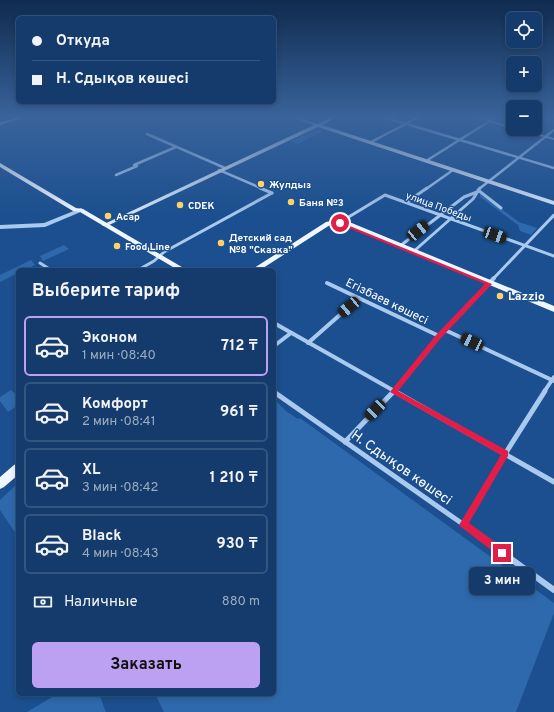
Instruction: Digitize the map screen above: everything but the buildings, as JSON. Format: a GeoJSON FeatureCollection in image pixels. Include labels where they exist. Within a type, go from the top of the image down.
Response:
{"type":"FeatureCollection","features":[{"type":"Feature","properties":{"kind":"main road"},"geometry":{"type":"LineString","coordinates":[[105,225],[263,150]]}},
{"type":"Feature","properties":{"kind":"main road"},"geometry":{"type":"LineString","coordinates":[[396,150],[554,204]]}},
{"type":"Feature","properties":{"kind":"main road"},"geometry":{"type":"LineString","coordinates":[[0,160],[80,207],[81,210],[105,225],[180,268]]}},
{"type":"Feature","properties":{"kind":"main road"},"geometry":{"type":"LineString","coordinates":[[0,165],[75,210],[81,210]]}},
{"type":"Feature","properties":{"kind":"main road"},"geometry":{"type":"LineString","coordinates":[[263,268],[330,224],[341,222]]}},
{"type":"Feature","properties":{"kind":"main road"},"geometry":{"type":"LineString","coordinates":[[258,268],[328,223],[341,222],[554,310]]}},
{"type":"Feature","properties":{"kind":"main road"},"geometry":{"type":"LineString","coordinates":[[0,476],[16,462]]}},
{"type":"Feature","properties":{"kind":"main road"},"geometry":{"type":"LineString","coordinates":[[0,484],[16,470]]}},
{"type":"Feature","properties":{"kind":"street"},"geometry":{"type":"LineString","coordinates":[[116,175],[137,166],[134,164],[168,150]]}},
{"type":"Feature","properties":{"kind":"street"},"geometry":{"type":"LineString","coordinates":[[142,268],[154,261],[164,252],[272,193],[183,150]]}},
{"type":"Feature","properties":{"kind":"street"},"geometry":{"type":"LineString","coordinates":[[425,160],[440,150]]}},
{"type":"Feature","properties":{"kind":"street"},"geometry":{"type":"LineString","coordinates":[[496,150],[554,168]]}},
{"type":"Feature","properties":{"kind":"street"},"geometry":{"type":"LineString","coordinates":[[413,251],[473,198],[478,191],[528,150]]}},
{"type":"Feature","properties":{"kind":"street"},"geometry":{"type":"LineString","coordinates":[[407,202],[453,170]]}},
{"type":"Feature","properties":{"kind":"street"},"geometry":{"type":"LineString","coordinates":[[478,191],[501,208]]}},
{"type":"Feature","properties":{"kind":"street"},"geometry":{"type":"LineString","coordinates":[[400,246],[464,197],[478,191]]}},
{"type":"Feature","properties":{"kind":"street","name":"улица Победы"},"geometry":{"type":"LineString","coordinates":[[341,222],[385,195],[554,256]]}},
{"type":"Feature","properties":{"kind":"street"},"geometry":{"type":"LineString","coordinates":[[0,227],[45,225],[81,210]]}},
{"type":"Feature","properties":{"kind":"street"},"geometry":{"type":"LineString","coordinates":[[345,442],[393,392],[439,336],[554,215]]}},
{"type":"Feature","properties":{"kind":"street"},"geometry":{"type":"LineString","coordinates":[[40,263],[48,268]]}},
{"type":"Feature","properties":{"kind":"street","name":"Егізбаев көшесі"},"geometry":{"type":"LineString","coordinates":[[327,283],[439,336]]}},
{"type":"Feature","properties":{"kind":"street"},"geometry":{"type":"LineString","coordinates":[[308,343],[359,298]]}},
{"type":"Feature","properties":{"kind":"street"},"geometry":{"type":"LineString","coordinates":[[276,324],[393,392],[554,482]]}},
{"type":"Feature","properties":{"kind":"street"},"geometry":{"type":"LineString","coordinates":[[445,330],[553,379],[505,454],[464,525]]}},
{"type":"Feature","properties":{"kind":"street"},"geometry":{"type":"LineString","coordinates":[[276,344],[291,333]]}},
{"type":"Feature","properties":{"kind":"street","name":"Н. Сдықов көшесі"},"geometry":{"type":"LineString","coordinates":[[276,393],[554,590]]}},
{"type":"Feature","properties":{"kind":"shaded area"},"geometry":{"type":"Polygon","coordinates":[[[480,193],[519,222],[537,228],[531,235],[520,231],[518,225],[480,197],[480,193]]]}},
{"type":"Feature","properties":{"kind":"shaded area"},"geometry":{"type":"Polygon","coordinates":[[[64,245],[69,249],[43,261],[40,256],[64,245]]]}},
{"type":"Feature","properties":{"kind":"shaded area"},"geometry":{"type":"Polygon","coordinates":[[[31,260],[35,265],[28,268],[16,268],[16,274],[0,282],[0,275],[31,260]]]}},
{"type":"Feature","properties":{"kind":"shaded area"},"geometry":{"type":"Polygon","coordinates":[[[11,390],[16,394],[16,406],[8,412],[0,401],[0,397],[11,390]]]}},
{"type":"Feature","properties":{"kind":"shaded area"},"geometry":{"type":"Polygon","coordinates":[[[276,401],[287,412],[298,419],[300,418],[554,603],[554,613],[516,712],[164,712],[156,696],[276,696],[276,401]]]}},
{"type":"Feature","properties":{"kind":"shaded area"},"geometry":{"type":"Polygon","coordinates":[[[16,485],[16,532],[0,510],[0,500],[16,485]]]}},
{"type":"Feature","properties":{"kind":"shaded area"},"geometry":{"type":"Polygon","coordinates":[[[54,696],[100,696],[106,712],[27,712],[54,696]]]}},
{"type":"Feature","properties":{"kind":"place","name":"Жулдыз"},"geometry":{"type":"Point","coordinates":[261,184]}},
{"type":"Feature","properties":{"kind":"place","name":"Баня №3"},"geometry":{"type":"Point","coordinates":[291,202]}},
{"type":"Feature","properties":{"kind":"place","name":"CDEK"},"geometry":{"type":"Point","coordinates":[180,205]}},
{"type":"Feature","properties":{"kind":"place","name":"Асар"},"geometry":{"type":"Point","coordinates":[108,216]}},
{"type":"Feature","properties":{"kind":"place","name":"Детский сад №8 \"Сказка\""},"geometry":{"type":"Point","coordinates":[221,243]}},
{"type":"Feature","properties":{"kind":"place","name":"Food Line"},"geometry":{"type":"Point","coordinates":[117,246]}},
{"type":"Feature","properties":{"kind":"place","name":"Lazzio"},"geometry":{"type":"Point","coordinates":[500,296]}},
{"type":"Feature","properties":{"kind":"route"},"geometry":{"type":"LineString","coordinates":[[340,223],[346,224],[489,284],[439,336],[393,392],[505,454],[464,525],[502,553]]}}]}
